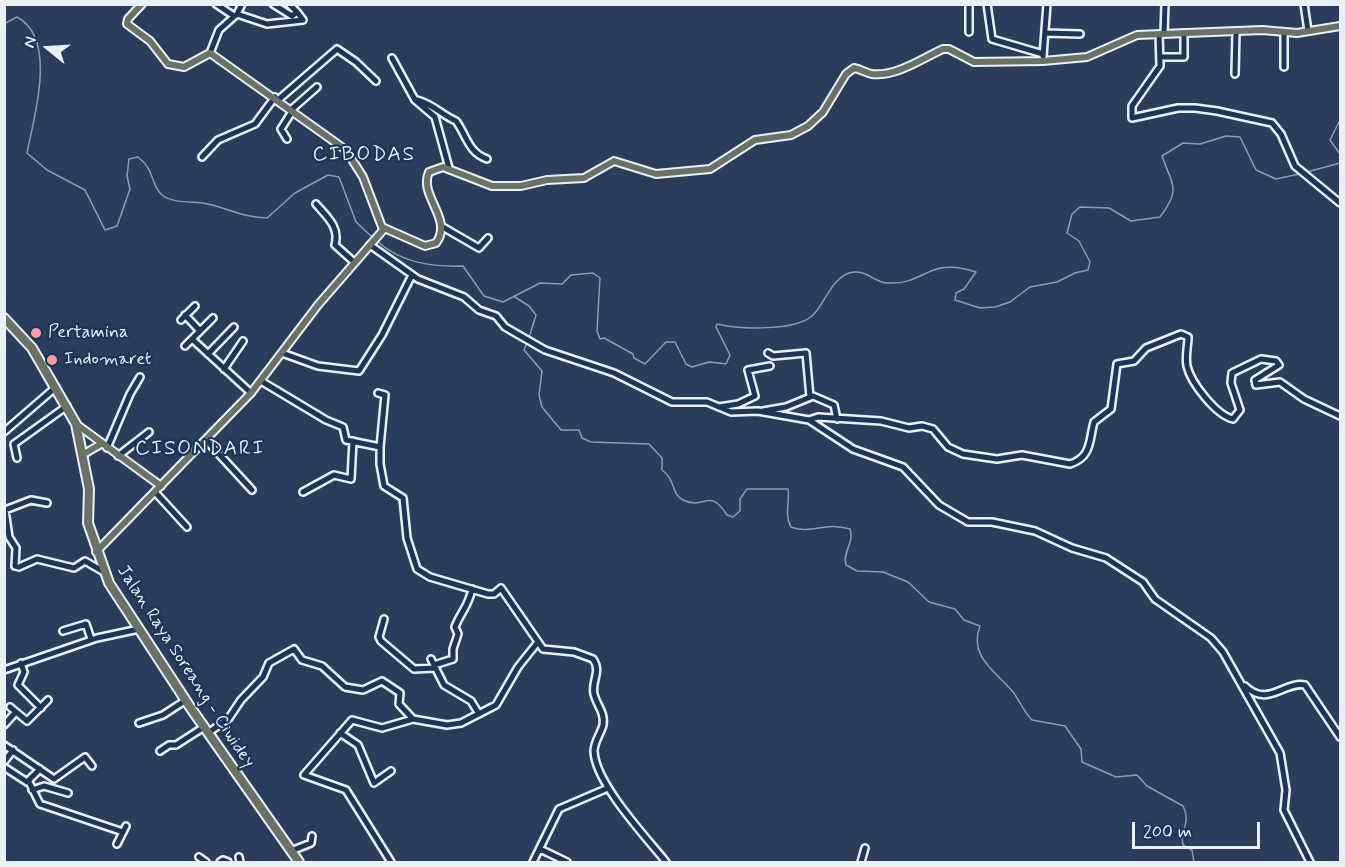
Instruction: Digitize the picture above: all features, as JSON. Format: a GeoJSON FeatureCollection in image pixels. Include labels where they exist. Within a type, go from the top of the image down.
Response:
{"type":"FeatureCollection","features":[{"type":"Feature","properties":{"kind":"highway","name":"Jalan Raya Soreang - Ciwidey"},"geometry":{"type":"LineString","coordinates":[[4,318],[28,341],[68,406],[76,424],[84,454],[89,496],[88,523],[104,572],[206,730],[299,862]]}},
{"type":"Feature","properties":{"kind":"main road"},"geometry":{"type":"LineString","coordinates":[[142,4],[126,22],[143,35],[168,64],[177,68],[184,67],[210,53],[277,98],[346,150],[355,160],[377,218],[384,229],[425,246],[436,243],[441,226],[426,181],[432,170],[443,167],[480,183],[498,186],[585,178],[614,161],[656,174],[698,171],[720,164],[755,140],[791,135],[803,130],[823,112],[852,69],[875,74],[889,71],[946,48],[965,60],[978,63],[1043,57],[1087,57],[1132,36],[1262,30],[1308,31],[1341,26]]}},
{"type":"Feature","properties":{"kind":"main road"},"geometry":{"type":"LineString","coordinates":[[96,552],[251,393],[354,262],[384,229]]}},
{"type":"Feature","properties":{"kind":"main road"},"geometry":{"type":"LineString","coordinates":[[76,424],[161,486]]}},
{"type":"Feature","properties":{"kind":"main road"},"geometry":{"type":"LineString","coordinates":[[84,454],[104,446]]}},
{"type":"Feature","properties":{"kind":"street"},"geometry":{"type":"LineString","coordinates":[[216,4],[235,15],[274,25],[303,20],[289,4]]}},
{"type":"Feature","properties":{"kind":"street"},"geometry":{"type":"LineString","coordinates":[[210,53],[219,30],[243,4]]}},
{"type":"Feature","properties":{"kind":"street"},"geometry":{"type":"LineString","coordinates":[[273,4],[291,16],[297,12]]}},
{"type":"Feature","properties":{"kind":"street"},"geometry":{"type":"LineString","coordinates":[[969,4],[969,32]]}},
{"type":"Feature","properties":{"kind":"street"},"geometry":{"type":"LineString","coordinates":[[987,4],[992,39],[1043,57],[1047,4]]}},
{"type":"Feature","properties":{"kind":"street"},"geometry":{"type":"LineString","coordinates":[[1165,4],[1160,66],[1132,105],[1132,118],[1186,108],[1217,111],[1263,120],[1277,127],[1294,165],[1341,203]]}},
{"type":"Feature","properties":{"kind":"street"},"geometry":{"type":"LineString","coordinates":[[1304,4],[1308,31]]}},
{"type":"Feature","properties":{"kind":"street"},"geometry":{"type":"LineString","coordinates":[[1235,74],[1236,32]]}},
{"type":"Feature","properties":{"kind":"street"},"geometry":{"type":"LineString","coordinates":[[1284,32],[1284,67]]}},
{"type":"Feature","properties":{"kind":"street"},"geometry":{"type":"LineString","coordinates":[[1045,33],[1080,34]]}},
{"type":"Feature","properties":{"kind":"street"},"geometry":{"type":"LineString","coordinates":[[1160,57],[1184,57],[1184,34]]}},
{"type":"Feature","properties":{"kind":"street"},"geometry":{"type":"LineString","coordinates":[[202,157],[218,140],[252,126],[277,98],[337,49],[356,62],[376,81]]}},
{"type":"Feature","properties":{"kind":"street"},"geometry":{"type":"LineString","coordinates":[[393,58],[415,100],[435,117],[449,168]]}},
{"type":"Feature","properties":{"kind":"street"},"geometry":{"type":"LineString","coordinates":[[287,139],[281,129],[292,110],[317,87]]}},
{"type":"Feature","properties":{"kind":"street"},"geometry":{"type":"LineString","coordinates":[[415,100],[430,104],[445,117],[456,121],[470,148],[477,155],[487,159]]}},
{"type":"Feature","properties":{"kind":"street"},"geometry":{"type":"LineString","coordinates":[[316,204],[333,224],[336,236],[334,245],[354,262]]}},
{"type":"Feature","properties":{"kind":"street"},"geometry":{"type":"LineString","coordinates":[[441,226],[479,248],[488,238]]}},
{"type":"Feature","properties":{"kind":"street"},"geometry":{"type":"LineString","coordinates":[[371,244],[410,280],[465,298],[473,306],[496,316],[505,327],[544,350],[614,373],[672,402],[707,402],[736,413],[786,407],[816,396],[834,405],[837,419]]}},
{"type":"Feature","properties":{"kind":"street"},"geometry":{"type":"LineString","coordinates":[[282,353],[318,366],[359,371],[382,334],[410,280]]}},
{"type":"Feature","properties":{"kind":"street"},"geometry":{"type":"LineString","coordinates":[[195,306],[183,317],[200,331]]}},
{"type":"Feature","properties":{"kind":"street"},"geometry":{"type":"LineString","coordinates":[[185,346],[213,318]]}},
{"type":"Feature","properties":{"kind":"street"},"geometry":{"type":"LineString","coordinates":[[208,354],[234,327]]}},
{"type":"Feature","properties":{"kind":"street"},"geometry":{"type":"LineString","coordinates":[[809,420],[818,417],[881,421],[909,428],[926,427],[935,431],[952,451],[963,454],[997,459],[1022,455],[1070,464],[1086,454],[1090,446],[1094,422],[1110,409],[1117,364],[1134,361],[1146,348],[1182,334],[1188,337],[1189,370],[1207,400],[1225,417],[1233,419],[1240,407],[1232,383],[1232,373],[1261,359],[1276,361],[1279,364],[1259,376],[1255,380],[1256,385],[1280,382],[1304,399],[1341,416]]}},
{"type":"Feature","properties":{"kind":"street"},"geometry":{"type":"LineString","coordinates":[[192,339],[251,393]]}},
{"type":"Feature","properties":{"kind":"street"},"geometry":{"type":"LineString","coordinates":[[224,369],[243,341]]}},
{"type":"Feature","properties":{"kind":"street"},"geometry":{"type":"LineString","coordinates":[[768,353],[773,356],[806,353],[810,397]]}},
{"type":"Feature","properties":{"kind":"street"},"geometry":{"type":"LineString","coordinates":[[718,407],[730,406],[755,396],[747,371],[770,366]]}},
{"type":"Feature","properties":{"kind":"street"},"geometry":{"type":"LineString","coordinates":[[104,446],[140,377]]}},
{"type":"Feature","properties":{"kind":"street"},"geometry":{"type":"LineString","coordinates":[[261,381],[326,420],[343,427],[345,439],[380,447]]}},
{"type":"Feature","properties":{"kind":"street"},"geometry":{"type":"LineString","coordinates":[[4,432],[56,387]]}},
{"type":"Feature","properties":{"kind":"street"},"geometry":{"type":"LineString","coordinates":[[378,393],[384,395],[380,447],[382,480],[386,487],[402,498],[407,538],[417,569],[430,577],[491,595],[501,588],[546,651],[574,652],[593,659],[597,664],[594,694],[601,708],[603,723],[594,751],[608,788],[666,862]]}},
{"type":"Feature","properties":{"kind":"street"},"geometry":{"type":"LineString","coordinates":[[17,458],[13,446],[68,406]]}},
{"type":"Feature","properties":{"kind":"street"},"geometry":{"type":"LineString","coordinates":[[758,411],[809,420],[843,444],[903,467],[939,505],[968,522],[992,522],[1035,531],[1072,548],[1106,558],[1143,582],[1155,599],[1217,644],[1249,697],[1280,753],[1286,790],[1284,810],[1310,862]]}},
{"type":"Feature","properties":{"kind":"street"},"geometry":{"type":"LineString","coordinates":[[10,427],[20,439]]}},
{"type":"Feature","properties":{"kind":"street"},"geometry":{"type":"LineString","coordinates":[[118,456],[149,432]]}},
{"type":"Feature","properties":{"kind":"street"},"geometry":{"type":"LineString","coordinates":[[206,440],[252,490]]}},
{"type":"Feature","properties":{"kind":"street"},"geometry":{"type":"LineString","coordinates":[[303,492],[332,476],[351,479],[352,441]]}},
{"type":"Feature","properties":{"kind":"street"},"geometry":{"type":"LineString","coordinates":[[155,492],[188,527]]}},
{"type":"Feature","properties":{"kind":"street"},"geometry":{"type":"LineString","coordinates":[[47,503],[31,500],[5,509],[9,537],[15,548],[13,561],[16,567],[32,560],[74,568],[85,561],[104,572]]}},
{"type":"Feature","properties":{"kind":"street"},"geometry":{"type":"LineString","coordinates":[[384,619],[379,638],[416,670],[453,659],[453,649],[458,634],[455,627],[460,615],[468,607],[472,589]]}},
{"type":"Feature","properties":{"kind":"street"},"geometry":{"type":"LineString","coordinates":[[63,631],[86,624],[92,639]]}},
{"type":"Feature","properties":{"kind":"street"},"geometry":{"type":"LineString","coordinates":[[4,670],[92,639],[140,629]]}},
{"type":"Feature","properties":{"kind":"street"},"geometry":{"type":"LineString","coordinates":[[391,862],[346,790],[304,775],[352,720],[382,728],[412,718],[447,725],[461,723],[496,705],[518,667],[538,642]]}},
{"type":"Feature","properties":{"kind":"street"},"geometry":{"type":"LineString","coordinates":[[160,752],[229,718],[241,700],[263,677],[269,663],[294,649],[302,660],[322,666],[345,687],[363,690],[378,681],[389,684],[398,690],[398,702],[412,718]]}},
{"type":"Feature","properties":{"kind":"street"},"geometry":{"type":"LineString","coordinates":[[21,663],[24,672],[18,685],[40,708]]}},
{"type":"Feature","properties":{"kind":"street"},"geometry":{"type":"LineString","coordinates":[[433,664],[444,685],[471,701],[479,714]]}},
{"type":"Feature","properties":{"kind":"street"},"geometry":{"type":"LineString","coordinates":[[1235,676],[1256,694],[1270,694],[1299,684],[1305,685],[1341,737]]}},
{"type":"Feature","properties":{"kind":"street"},"geometry":{"type":"LineString","coordinates":[[10,707],[27,721],[48,700]]}},
{"type":"Feature","properties":{"kind":"street"},"geometry":{"type":"LineString","coordinates":[[139,723],[163,715],[186,700]]}},
{"type":"Feature","properties":{"kind":"street"},"geometry":{"type":"LineString","coordinates":[[4,724],[15,713]]}},
{"type":"Feature","properties":{"kind":"street"},"geometry":{"type":"LineString","coordinates":[[340,733],[358,745],[374,783],[391,771]]}},
{"type":"Feature","properties":{"kind":"street"},"geometry":{"type":"LineString","coordinates":[[4,745],[54,779],[57,790]]}},
{"type":"Feature","properties":{"kind":"street"},"geometry":{"type":"LineString","coordinates":[[4,762],[13,750]]}},
{"type":"Feature","properties":{"kind":"street"},"geometry":{"type":"LineString","coordinates":[[54,779],[85,757],[92,766]]}},
{"type":"Feature","properties":{"kind":"street"},"geometry":{"type":"LineString","coordinates":[[4,767],[29,782],[40,804],[124,829],[117,844]]}},
{"type":"Feature","properties":{"kind":"street"},"geometry":{"type":"LineString","coordinates":[[29,782],[40,769]]}},
{"type":"Feature","properties":{"kind":"street"},"geometry":{"type":"LineString","coordinates":[[33,790],[40,785],[68,793]]}},
{"type":"Feature","properties":{"kind":"street"},"geometry":{"type":"LineString","coordinates":[[533,862],[561,807],[608,788]]}},
{"type":"Feature","properties":{"kind":"street"},"geometry":{"type":"LineString","coordinates":[[291,851],[311,843],[312,836]]}},
{"type":"Feature","properties":{"kind":"street"},"geometry":{"type":"LineString","coordinates":[[861,862],[865,848]]}},
{"type":"Feature","properties":{"kind":"street"},"geometry":{"type":"LineString","coordinates":[[540,849],[567,862]]}},
{"type":"Feature","properties":{"kind":"street"},"geometry":{"type":"LineString","coordinates":[[199,857],[206,862]]}},
{"type":"Feature","properties":{"kind":"street"},"geometry":{"type":"LineString","coordinates":[[220,862],[223,860],[228,862]]}},
{"type":"Feature","properties":{"kind":"waterway"},"geometry":{"type":"LineString","coordinates":[[4,24],[17,17],[29,28],[37,42],[40,80],[27,153],[47,170],[85,190],[105,230],[117,226],[130,189],[127,176],[129,159],[138,157],[148,167],[158,191],[167,198],[208,204],[259,218],[267,218],[295,193],[328,175],[339,177],[356,222],[373,238]]}},
{"type":"Feature","properties":{"kind":"waterway"},"geometry":{"type":"LineString","coordinates":[[1340,120],[1330,140],[1340,154]]}},
{"type":"Feature","properties":{"kind":"waterway"},"geometry":{"type":"LineString","coordinates":[[377,241],[396,254],[417,262],[440,266],[463,266],[484,296],[503,302],[540,283],[562,284],[571,275],[593,273],[600,278],[597,331],[600,339],[604,338],[633,354],[634,358],[645,364],[666,342],[675,342],[686,364],[692,367],[709,362],[726,364],[730,355],[716,327],[717,324],[768,328],[806,320],[818,309],[833,285],[849,273],[860,272],[888,283],[911,280],[947,267],[976,272],[964,289],[956,293],[955,300],[980,308],[995,307],[1010,302],[1030,287],[1057,282],[1075,273],[1088,270],[1090,262],[1079,241],[1067,233],[1072,214],[1080,207],[1109,208],[1131,221],[1160,217],[1173,194],[1172,182],[1162,156],[1183,143],[1200,144],[1226,136],[1240,137],[1256,170],[1276,179],[1299,174]]}},
{"type":"Feature","properties":{"kind":"waterway"},"geometry":{"type":"LineString","coordinates":[[1307,172],[1340,163]]}},
{"type":"Feature","properties":{"kind":"waterway"},"geometry":{"type":"LineString","coordinates":[[515,297],[529,306],[536,315],[529,338]]}},
{"type":"Feature","properties":{"kind":"waterway"},"geometry":{"type":"LineString","coordinates":[[527,342],[524,350],[542,371],[539,395],[542,407],[561,430],[579,430],[582,438],[591,442],[649,444],[662,458],[662,470],[670,478],[679,497],[691,503],[711,500],[721,506],[727,515],[733,517],[740,511],[740,499],[747,489],[788,489],[788,518],[791,527],[805,530],[833,526],[850,529],[851,538],[845,560],[846,565],[857,571],[883,572],[908,582],[929,602],[955,609],[964,620],[980,626],[977,637],[981,655],[992,671],[1013,692],[1032,720],[1065,726],[1081,749],[1082,762],[1116,777],[1137,775],[1147,786],[1183,806],[1186,822],[1182,840],[1183,845],[1192,850],[1194,862]]}},
{"type":"Feature","properties":{"kind":"place","name":"Pertamina"},"geometry":{"type":"Point","coordinates":[36,333]}},
{"type":"Feature","properties":{"kind":"place","name":"Indomaret"},"geometry":{"type":"Point","coordinates":[52,360]}},
{"type":"Feature","properties":{"kind":"district","name":"CIBODAS"},"geometry":{"type":"Point","coordinates":[364,156]}},
{"type":"Feature","properties":{"kind":"district","name":"CISONDARI"},"geometry":{"type":"Point","coordinates":[200,450]}}]}
